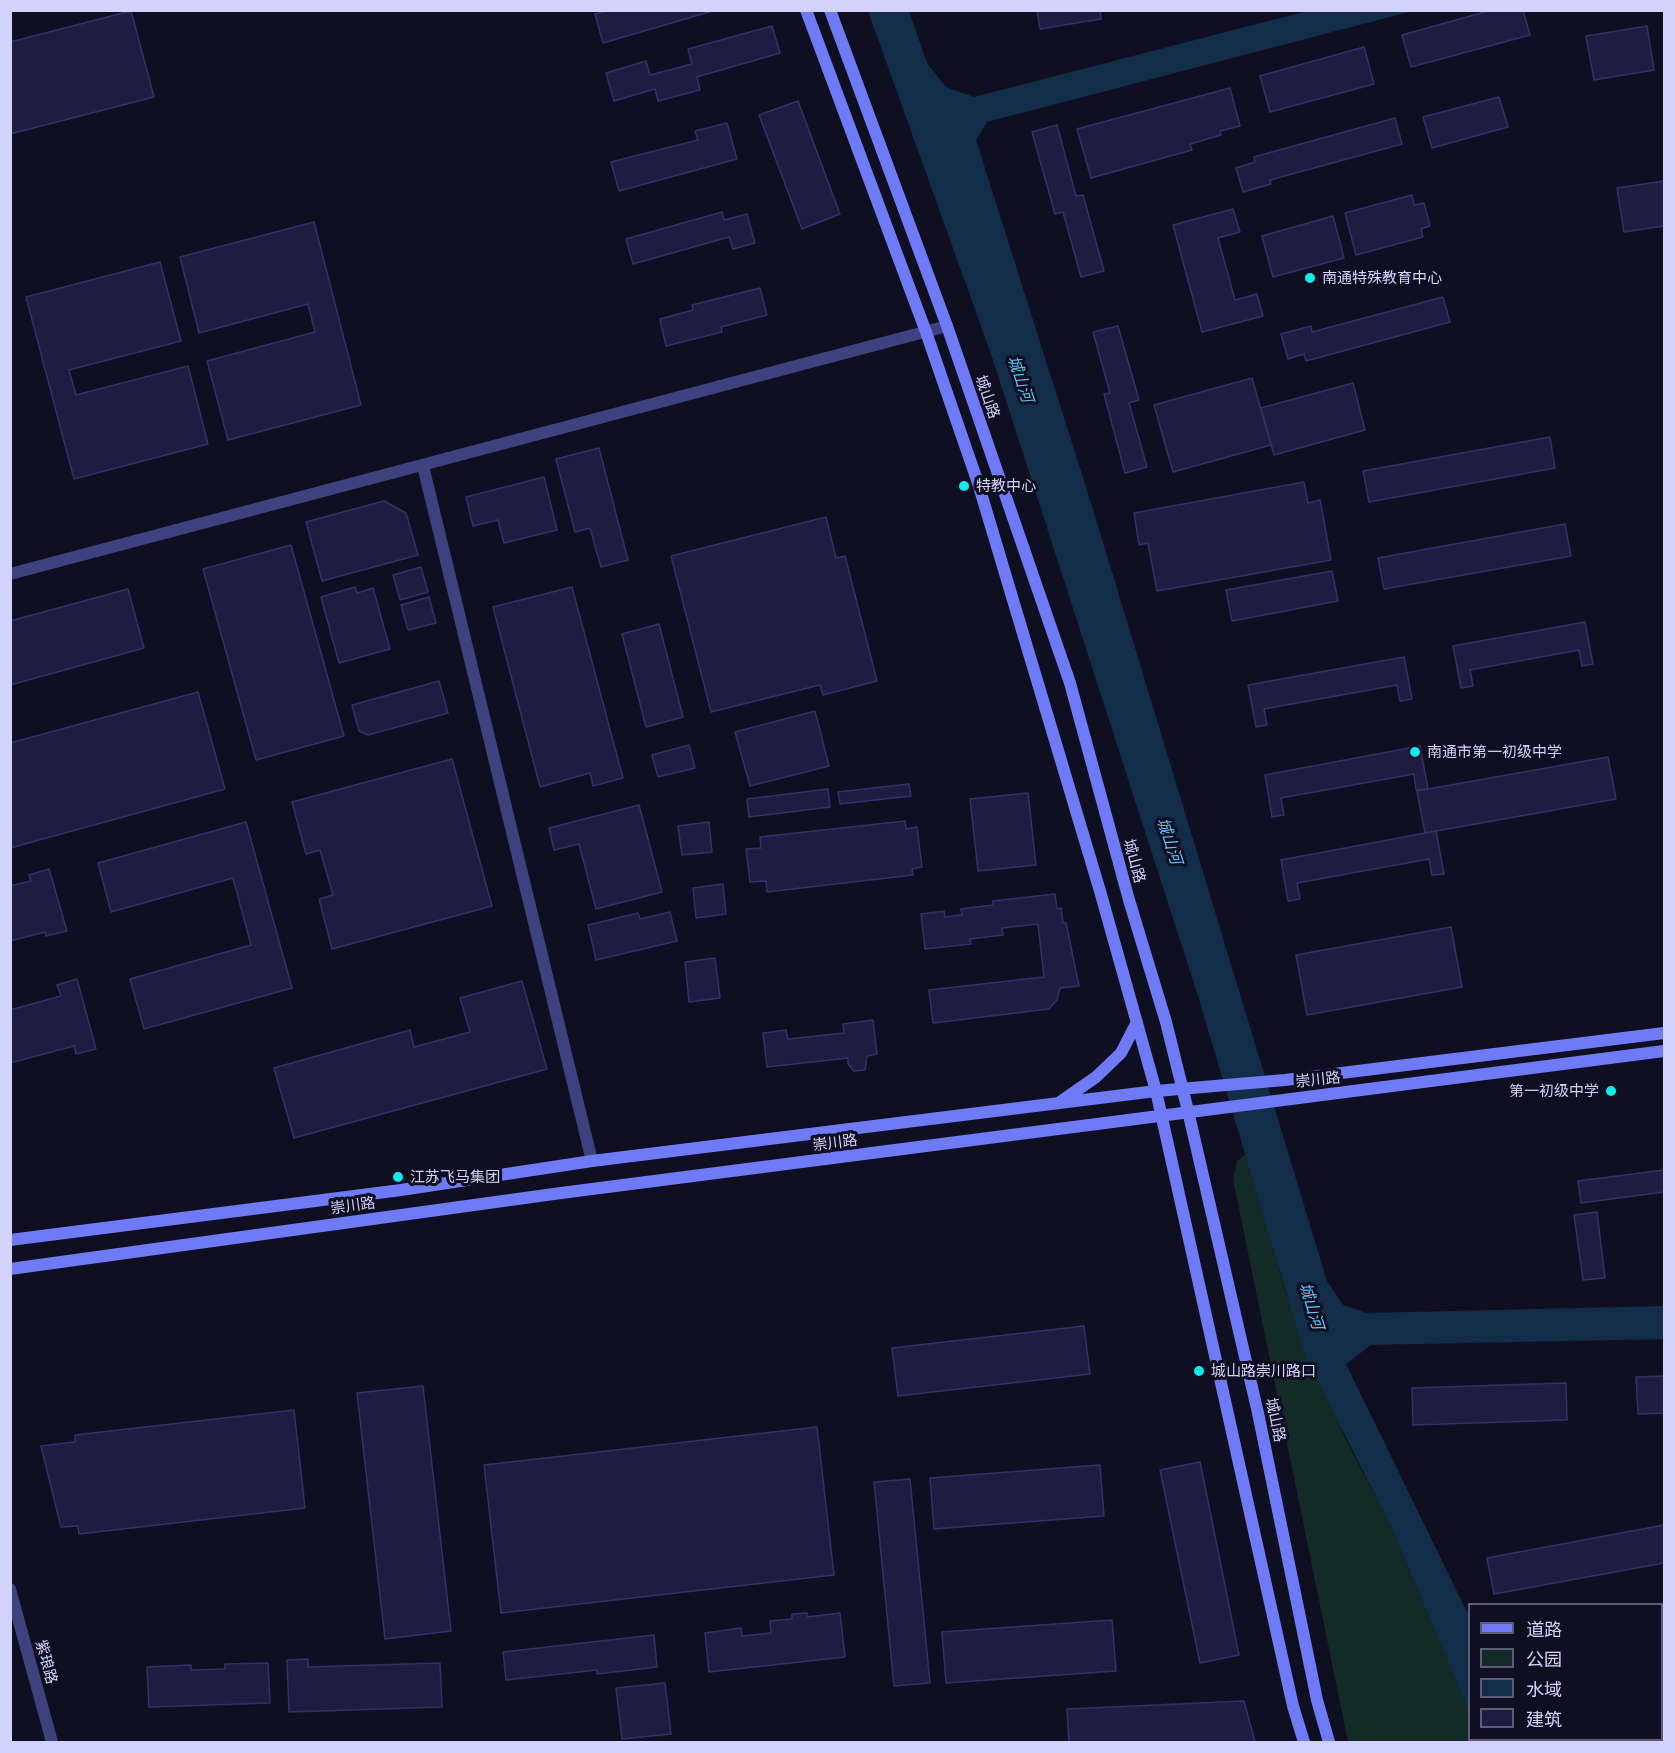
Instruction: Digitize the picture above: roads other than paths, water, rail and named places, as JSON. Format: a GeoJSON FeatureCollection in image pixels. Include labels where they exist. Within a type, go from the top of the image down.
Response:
{"type":"FeatureCollection","features":[{"type":"Feature","properties":{"kind":"main road"},"geometry":{"type":"LineString","coordinates":[[806,10],[926,332],[978,483],[1039,681],[1137,1022],[1162,1116],[1235,1450],[1304,1743]]}},
{"type":"Feature","properties":{"kind":"main road","name":"城山路"},"geometry":{"type":"LineString","coordinates":[[830,10],[947,326],[1070,683],[1129,900],[1166,1022],[1188,1111],[1258,1413],[1317,1700],[1329,1743]]}},
{"type":"Feature","properties":{"kind":"main road"},"geometry":{"type":"LineString","coordinates":[[1058,1104],[1095,1077],[1121,1053],[1137,1022]]}},
{"type":"Feature","properties":{"kind":"main road","name":"崇川路"},"geometry":{"type":"LineString","coordinates":[[10,1240],[401,1190],[591,1161],[1156,1091],[1285,1080],[1665,1034]]}},
{"type":"Feature","properties":{"kind":"main road","name":"崇川路"},"geometry":{"type":"LineString","coordinates":[[10,1269],[561,1193],[1665,1051]]}},
{"type":"Feature","properties":{"kind":"street"},"geometry":{"type":"LineString","coordinates":[[10,574],[947,326]]}},
{"type":"Feature","properties":{"kind":"street"},"geometry":{"type":"LineString","coordinates":[[423,466],[591,1161]]}},
{"type":"Feature","properties":{"kind":"street","name":"紫琅路"},"geometry":{"type":"LineString","coordinates":[[10,1589],[52,1743]]}},
{"type":"Feature","properties":{"kind":"water","name":"城山河"},"geometry":{"type":"Polygon","coordinates":[[[868,11],[909,11],[927,63],[946,87],[974,97],[1307,11],[1413,11],[987,122],[976,140],[1092,506],[1327,1281],[1343,1305],[1367,1313],[1664,1306],[1664,1339],[1371,1345],[1346,1364],[1468,1614],[1468,1709],[1391,1527],[1305,1356],[1198,996],[992,357],[868,11]]]}},
{"type":"Feature","properties":{"kind":"place","name":"南通特殊教育中心"},"geometry":{"type":"Point","coordinates":[1310,278]}},
{"type":"Feature","properties":{"kind":"place","name":"特教中心"},"geometry":{"type":"Point","coordinates":[964,486]}},
{"type":"Feature","properties":{"kind":"place","name":"南通市第一初级中学"},"geometry":{"type":"Point","coordinates":[1415,752]}},
{"type":"Feature","properties":{"kind":"place","name":"第一初级中学"},"geometry":{"type":"Point","coordinates":[1611,1091]}},
{"type":"Feature","properties":{"kind":"place","name":"江苏飞马集团"},"geometry":{"type":"Point","coordinates":[398,1177]}},
{"type":"Feature","properties":{"kind":"place","name":"城山路崇川路口"},"geometry":{"type":"Point","coordinates":[1199,1371]}}]}
